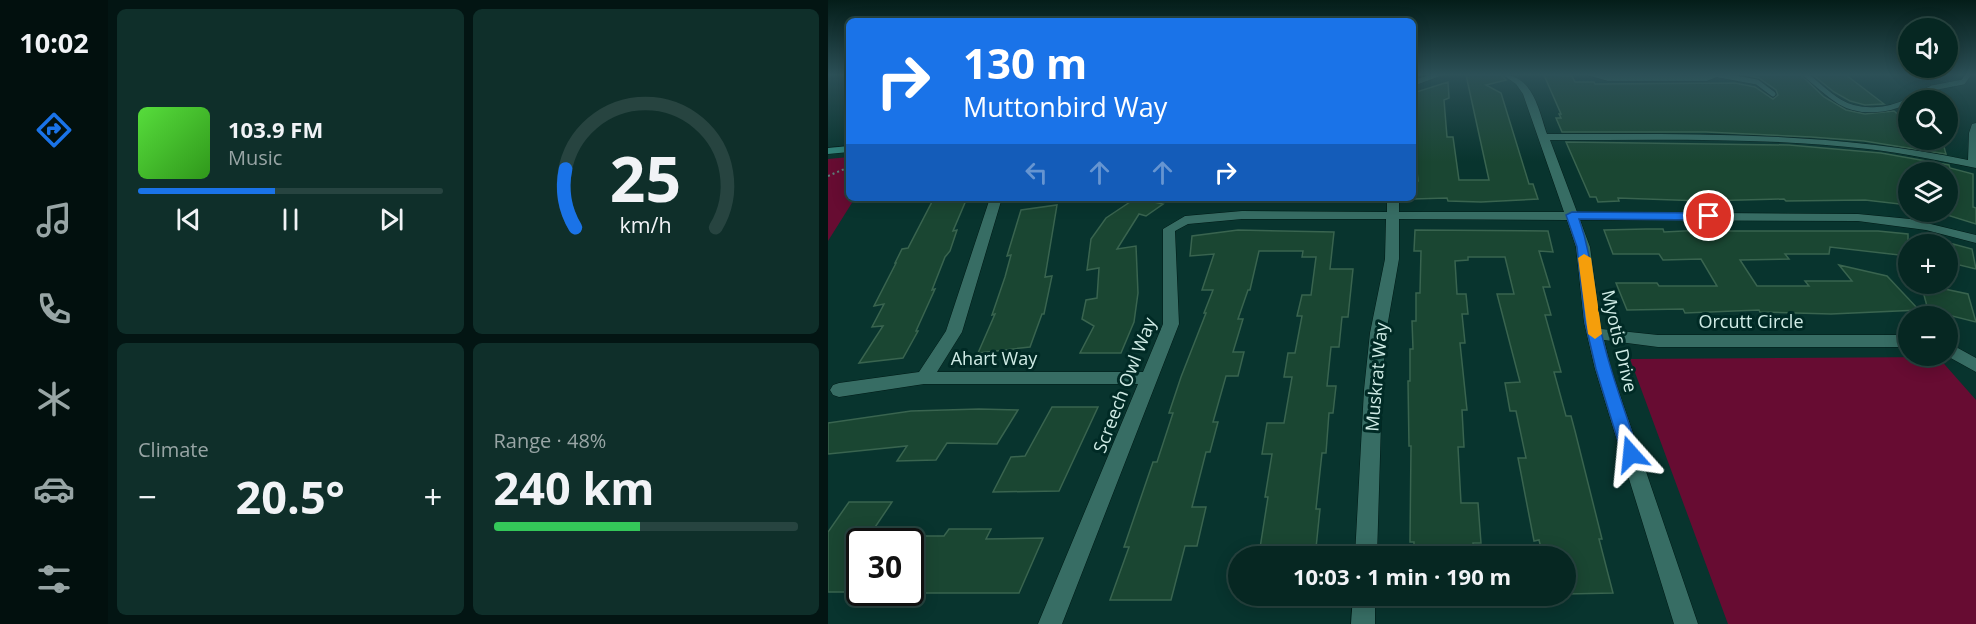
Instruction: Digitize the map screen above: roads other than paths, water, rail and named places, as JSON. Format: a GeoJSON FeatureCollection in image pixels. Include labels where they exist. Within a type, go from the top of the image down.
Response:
{"type":"FeatureCollection","features":[{"type":"Feature","properties":{"kind":"street","name":"Myotis Drive"},"geometry":{"type":"LineString","coordinates":[[1532,104],[1583,247],[1595,334],[1603,369],[1686,624]]}},
{"type":"Feature","properties":{"kind":"street"},"geometry":{"type":"LineString","coordinates":[[1544,137],[1803,139],[1890,148],[1975,165],[1976,126]]}},
{"type":"Feature","properties":{"kind":"street"},"geometry":{"type":"LineString","coordinates":[[828,152],[846,149]]}},
{"type":"Feature","properties":{"kind":"street"},"geometry":{"type":"LineString","coordinates":[[924,378],[954,332],[995,201]]}},
{"type":"Feature","properties":{"kind":"street","name":"Muskrat Way"},"geometry":{"type":"LineString","coordinates":[[1366,546],[1373,390],[1378,333],[1392,259],[1393,201]]}},
{"type":"Feature","properties":{"kind":"street","name":"Screech Owl Way"},"geometry":{"type":"LineString","coordinates":[[1050,624],[1171,324],[1169,229],[1185,220],[1242,215],[1866,218],[1927,226],[1976,239]]}},
{"type":"Feature","properties":{"kind":"street","name":"Orcutt Circle"},"geometry":{"type":"LineString","coordinates":[[1595,334],[1658,341],[1898,341]]}},
{"type":"Feature","properties":{"kind":"street"},"geometry":{"type":"LineString","coordinates":[[1958,355],[1976,366]]}},
{"type":"Feature","properties":{"kind":"street","name":"Ahart Way"},"geometry":{"type":"LineString","coordinates":[[839,390],[924,378],[1149,378]]}},
{"type":"Feature","properties":{"kind":"street"},"geometry":{"type":"LineString","coordinates":[[1363,624],[1364,606]]}},
{"type":"Feature","properties":{"kind":"lane"},"geometry":{"type":"LineString","coordinates":[[1845,104],[1864,109],[1892,109],[1898,106]]}}]}
